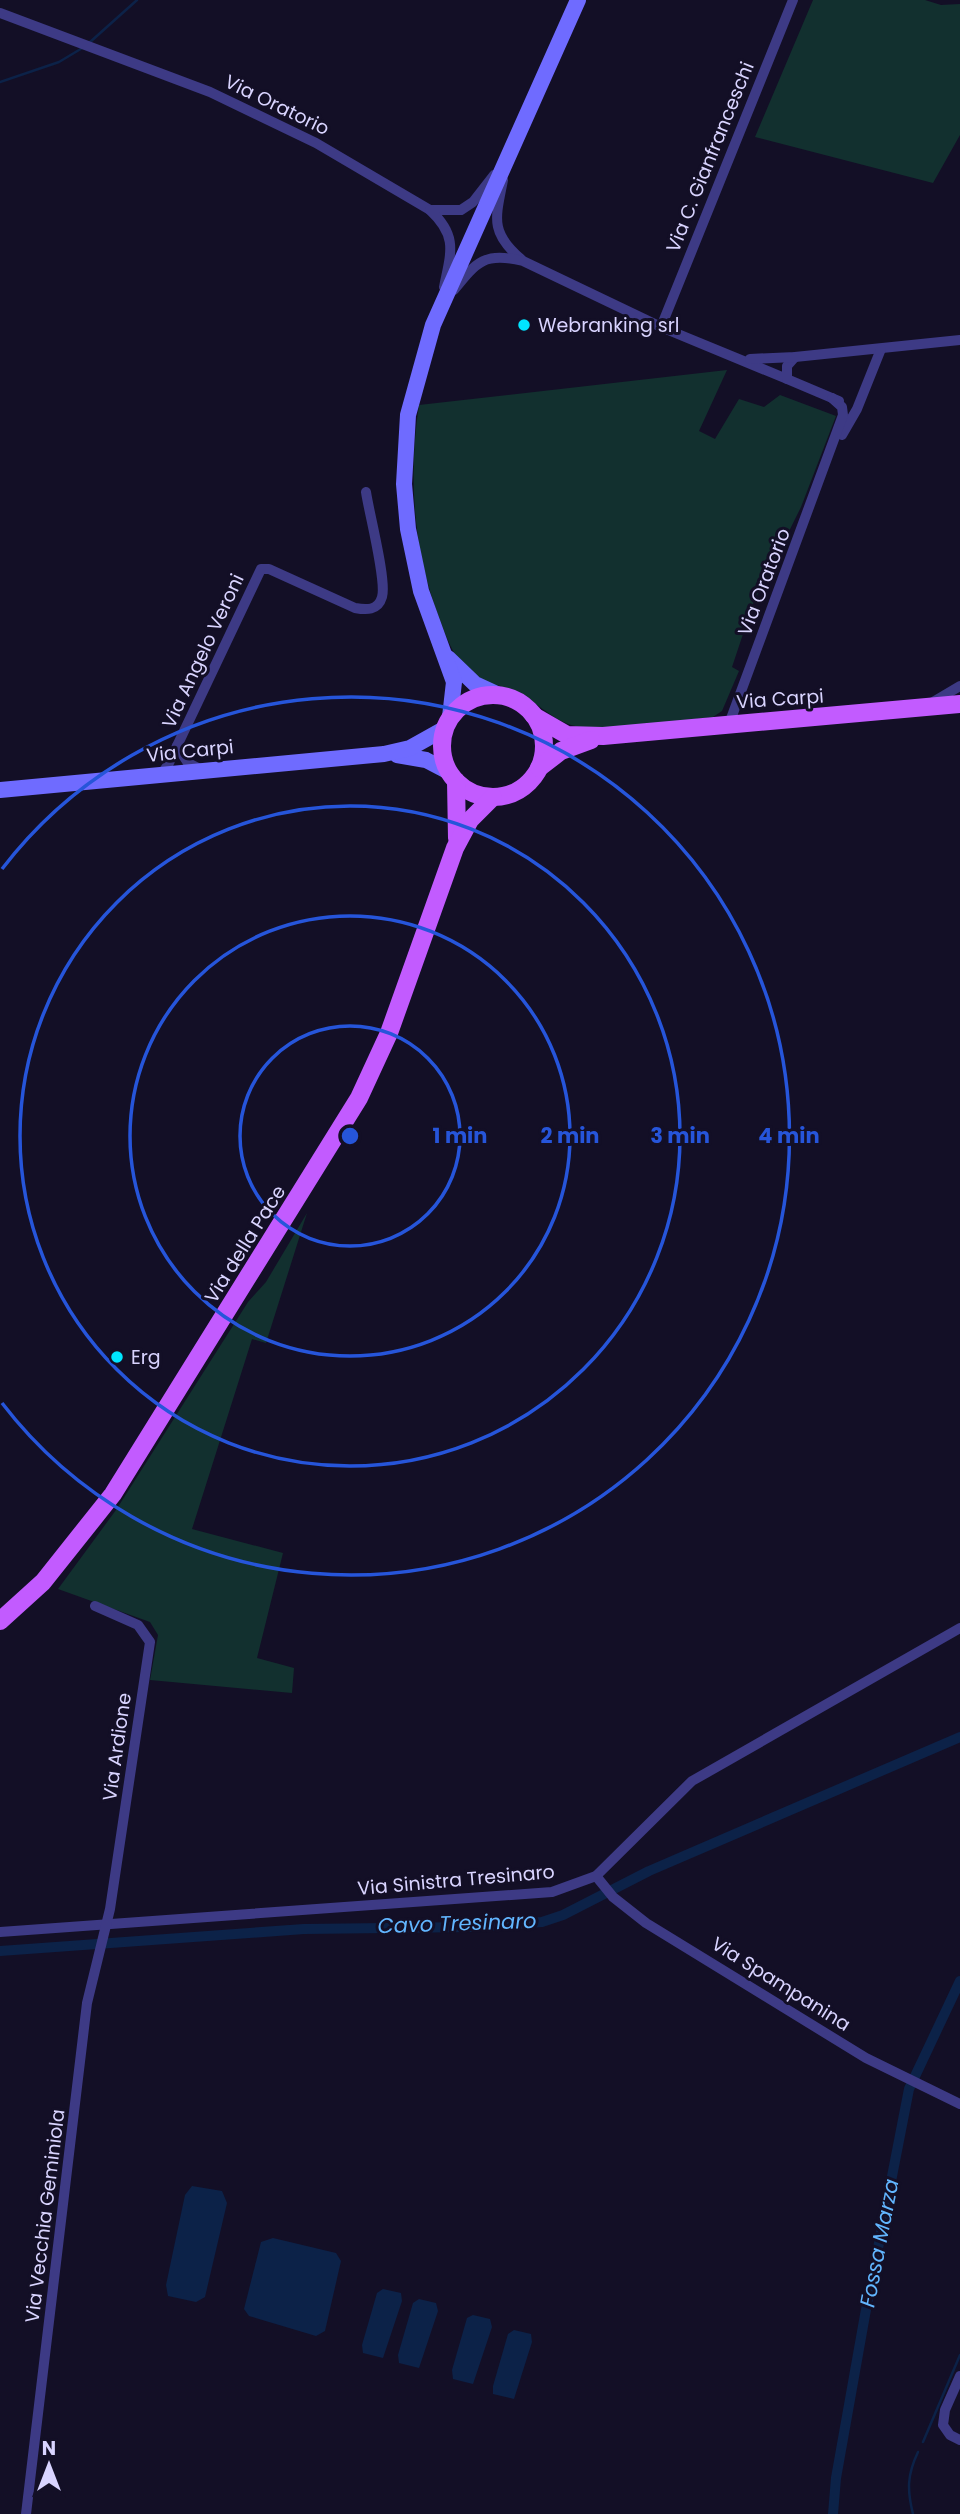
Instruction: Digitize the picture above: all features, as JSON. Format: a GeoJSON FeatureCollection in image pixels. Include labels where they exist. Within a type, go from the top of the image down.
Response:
{"type":"FeatureCollection","features":[{"type":"Feature","properties":{"kind":"main road","name":"Via Carpi"},"geometry":{"type":"LineString","coordinates":[[447,723],[466,702],[477,697],[499,695],[519,702],[534,716],[567,734],[603,736],[960,704]]}},
{"type":"Feature","properties":{"kind":"main road"},"geometry":{"type":"LineString","coordinates":[[534,716],[544,741],[539,768]]}},
{"type":"Feature","properties":{"kind":"main road"},"geometry":{"type":"LineString","coordinates":[[447,723],[442,751],[452,776]]}},
{"type":"Feature","properties":{"kind":"main road","name":"Via Carpi"},"geometry":{"type":"LineString","coordinates":[[452,776],[473,793],[493,796],[520,789],[539,768],[561,751],[603,736]]}},
{"type":"Feature","properties":{"kind":"main road","name":"Via della Pace"},"geometry":{"type":"LineString","coordinates":[[452,776],[459,822],[455,848]]}},
{"type":"Feature","properties":{"kind":"main road","name":"Via della Pace"},"geometry":{"type":"LineString","coordinates":[[0,1621],[43,1582],[113,1494],[359,1098],[389,1033],[455,848],[470,820],[493,796]]}},
{"type":"Feature","properties":{"kind":"street"},"geometry":{"type":"LineString","coordinates":[[447,723],[454,682],[416,571],[404,484],[408,415],[425,347],[441,305],[578,0]]}},
{"type":"Feature","properties":{"kind":"street","name":"Via C. Gianfranceschi"},"geometry":{"type":"LineString","coordinates":[[660,327],[793,0]]}},
{"type":"Feature","properties":{"kind":"street","name":"Via Oratorio"},"geometry":{"type":"LineString","coordinates":[[0,13],[94,46],[233,102],[355,164],[430,210]]}},
{"type":"Feature","properties":{"kind":"street"},"geometry":{"type":"LineString","coordinates":[[430,210],[454,211],[468,206],[509,153]]}},
{"type":"Feature","properties":{"kind":"street"},"geometry":{"type":"LineString","coordinates":[[509,153],[496,224],[504,244],[523,261]]}},
{"type":"Feature","properties":{"kind":"street"},"geometry":{"type":"LineString","coordinates":[[430,210],[447,229],[450,237],[451,252],[441,305]]}},
{"type":"Feature","properties":{"kind":"street"},"geometry":{"type":"LineString","coordinates":[[441,305],[465,276],[485,259],[502,256],[523,261],[660,327],[857,409]]}},
{"type":"Feature","properties":{"kind":"street"},"geometry":{"type":"LineString","coordinates":[[726,354],[755,359],[795,357],[960,340]]}},
{"type":"Feature","properties":{"kind":"street","name":"Via Oratorio"},"geometry":{"type":"LineString","coordinates":[[831,452],[857,409],[881,349]]}},
{"type":"Feature","properties":{"kind":"street"},"geometry":{"type":"LineString","coordinates":[[787,379],[787,366],[795,357]]}},
{"type":"Feature","properties":{"kind":"street","name":"Via Oratorio"},"geometry":{"type":"LineString","coordinates":[[729,724],[843,415],[842,407],[832,398]]}},
{"type":"Feature","properties":{"kind":"street","name":"Via Angelo Veroni"},"geometry":{"type":"LineString","coordinates":[[160,776],[177,746],[261,569],[269,569],[355,608],[369,610],[375,607],[382,597],[381,577],[366,492]]}},
{"type":"Feature","properties":{"kind":"street"},"geometry":{"type":"LineString","coordinates":[[445,655],[475,684],[499,695]]}},
{"type":"Feature","properties":{"kind":"street"},"geometry":{"type":"LineString","coordinates":[[919,707],[942,698],[960,686]]}},
{"type":"Feature","properties":{"kind":"street","name":"Via Carpi"},"geometry":{"type":"LineString","coordinates":[[0,790],[384,754],[410,748],[447,723]]}},
{"type":"Feature","properties":{"kind":"street"},"geometry":{"type":"LineString","coordinates":[[177,746],[188,763],[203,771]]}},
{"type":"Feature","properties":{"kind":"street","name":"Via Carpi"},"geometry":{"type":"LineString","coordinates":[[384,754],[416,757],[452,776]]}},
{"type":"Feature","properties":{"kind":"street","name":"Via Ardione"},"geometry":{"type":"LineString","coordinates":[[96,1606],[138,1625],[150,1642],[105,1927]]}},
{"type":"Feature","properties":{"kind":"street","name":"Via Sinistra Tresinaro"},"geometry":{"type":"LineString","coordinates":[[0,1932],[105,1927],[552,1892],[596,1876],[692,1781],[960,1628]]}},
{"type":"Feature","properties":{"kind":"street","name":"Via Spampanina"},"geometry":{"type":"LineString","coordinates":[[596,1876],[613,1898],[646,1923],[911,2082],[960,2104]]}},
{"type":"Feature","properties":{"kind":"street","name":"Via Vecchia Geminiola"},"geometry":{"type":"LineString","coordinates":[[26,2514],[87,2003],[105,1927]]}},
{"type":"Feature","properties":{"kind":"street"},"geometry":{"type":"LineString","coordinates":[[960,2376],[943,2417],[946,2431],[960,2440]]}},
{"type":"Feature","properties":{"kind":"green space"},"geometry":{"type":"Polygon","coordinates":[[[813,0],[925,0],[941,5],[960,4],[960,135],[933,183],[755,137],[813,0]]]}},
{"type":"Feature","properties":{"kind":"green space"},"geometry":{"type":"Polygon","coordinates":[[[727,370],[699,431],[715,439],[739,399],[764,407],[780,395],[836,416],[801,507],[753,604],[732,667],[739,671],[722,711],[713,717],[646,726],[613,729],[580,727],[556,718],[521,694],[470,673],[456,656],[445,632],[431,594],[419,541],[415,514],[414,459],[419,405],[727,370]]]}},
{"type":"Feature","properties":{"kind":"green space"},"geometry":{"type":"Polygon","coordinates":[[[307,1213],[266,1343],[252,1339],[192,1529],[283,1553],[257,1658],[294,1668],[292,1693],[150,1680],[158,1635],[150,1622],[58,1589],[116,1510],[248,1302],[266,1282],[307,1213]]]}},
{"type":"Feature","properties":{"kind":"water"},"geometry":{"type":"Polygon","coordinates":[[[192,2186],[222,2191],[227,2203],[205,2297],[196,2302],[168,2296],[166,2285],[185,2195],[192,2186]]]}},
{"type":"Feature","properties":{"kind":"water"},"geometry":{"type":"Polygon","coordinates":[[[273,2238],[336,2253],[341,2261],[325,2331],[316,2336],[249,2316],[244,2309],[261,2242],[273,2238]]]}},
{"type":"Feature","properties":{"kind":"water"},"geometry":{"type":"Polygon","coordinates":[[[383,2289],[401,2293],[402,2301],[383,2358],[363,2353],[362,2345],[377,2293],[383,2289]]]}},
{"type":"Feature","properties":{"kind":"water"},"geometry":{"type":"Polygon","coordinates":[[[419,2299],[436,2303],[438,2311],[419,2368],[399,2363],[398,2355],[413,2303],[419,2299]]]}},
{"type":"Feature","properties":{"kind":"water"},"geometry":{"type":"Polygon","coordinates":[[[473,2315],[490,2319],[492,2327],[473,2384],[453,2379],[452,2370],[467,2318],[473,2315]]]}},
{"type":"Feature","properties":{"kind":"water"},"geometry":{"type":"Polygon","coordinates":[[[514,2330],[531,2334],[532,2342],[514,2399],[493,2394],[493,2386],[508,2334],[514,2330]]]}},
{"type":"Feature","properties":{"kind":"waterway"},"geometry":{"type":"LineString","coordinates":[[89,43],[137,0]]}},
{"type":"Feature","properties":{"kind":"waterway"},"geometry":{"type":"LineString","coordinates":[[0,82],[59,62],[84,47]]}},
{"type":"Feature","properties":{"kind":"waterway","name":"Cavo Tresinaro"},"geometry":{"type":"LineString","coordinates":[[0,1951],[304,1929],[472,1927],[542,1922],[563,1915],[649,1871],[960,1737]]}},
{"type":"Feature","properties":{"kind":"waterway","name":"Fossa Marza"},"geometry":{"type":"LineString","coordinates":[[833,2514],[836,2478],[865,2315],[909,2089],[960,1981]]}},
{"type":"Feature","properties":{"kind":"waterway"},"geometry":{"type":"LineString","coordinates":[[923,2442],[960,2355]]}},
{"type":"Feature","properties":{"kind":"waterway"},"geometry":{"type":"LineString","coordinates":[[913,2514],[909,2483],[918,2452]]}},
{"type":"Feature","properties":{"kind":"place","name":"Webranking srl"},"geometry":{"type":"Point","coordinates":[524,325]}},
{"type":"Feature","properties":{"kind":"place","name":"Erg"},"geometry":{"type":"Point","coordinates":[117,1357]}}]}
